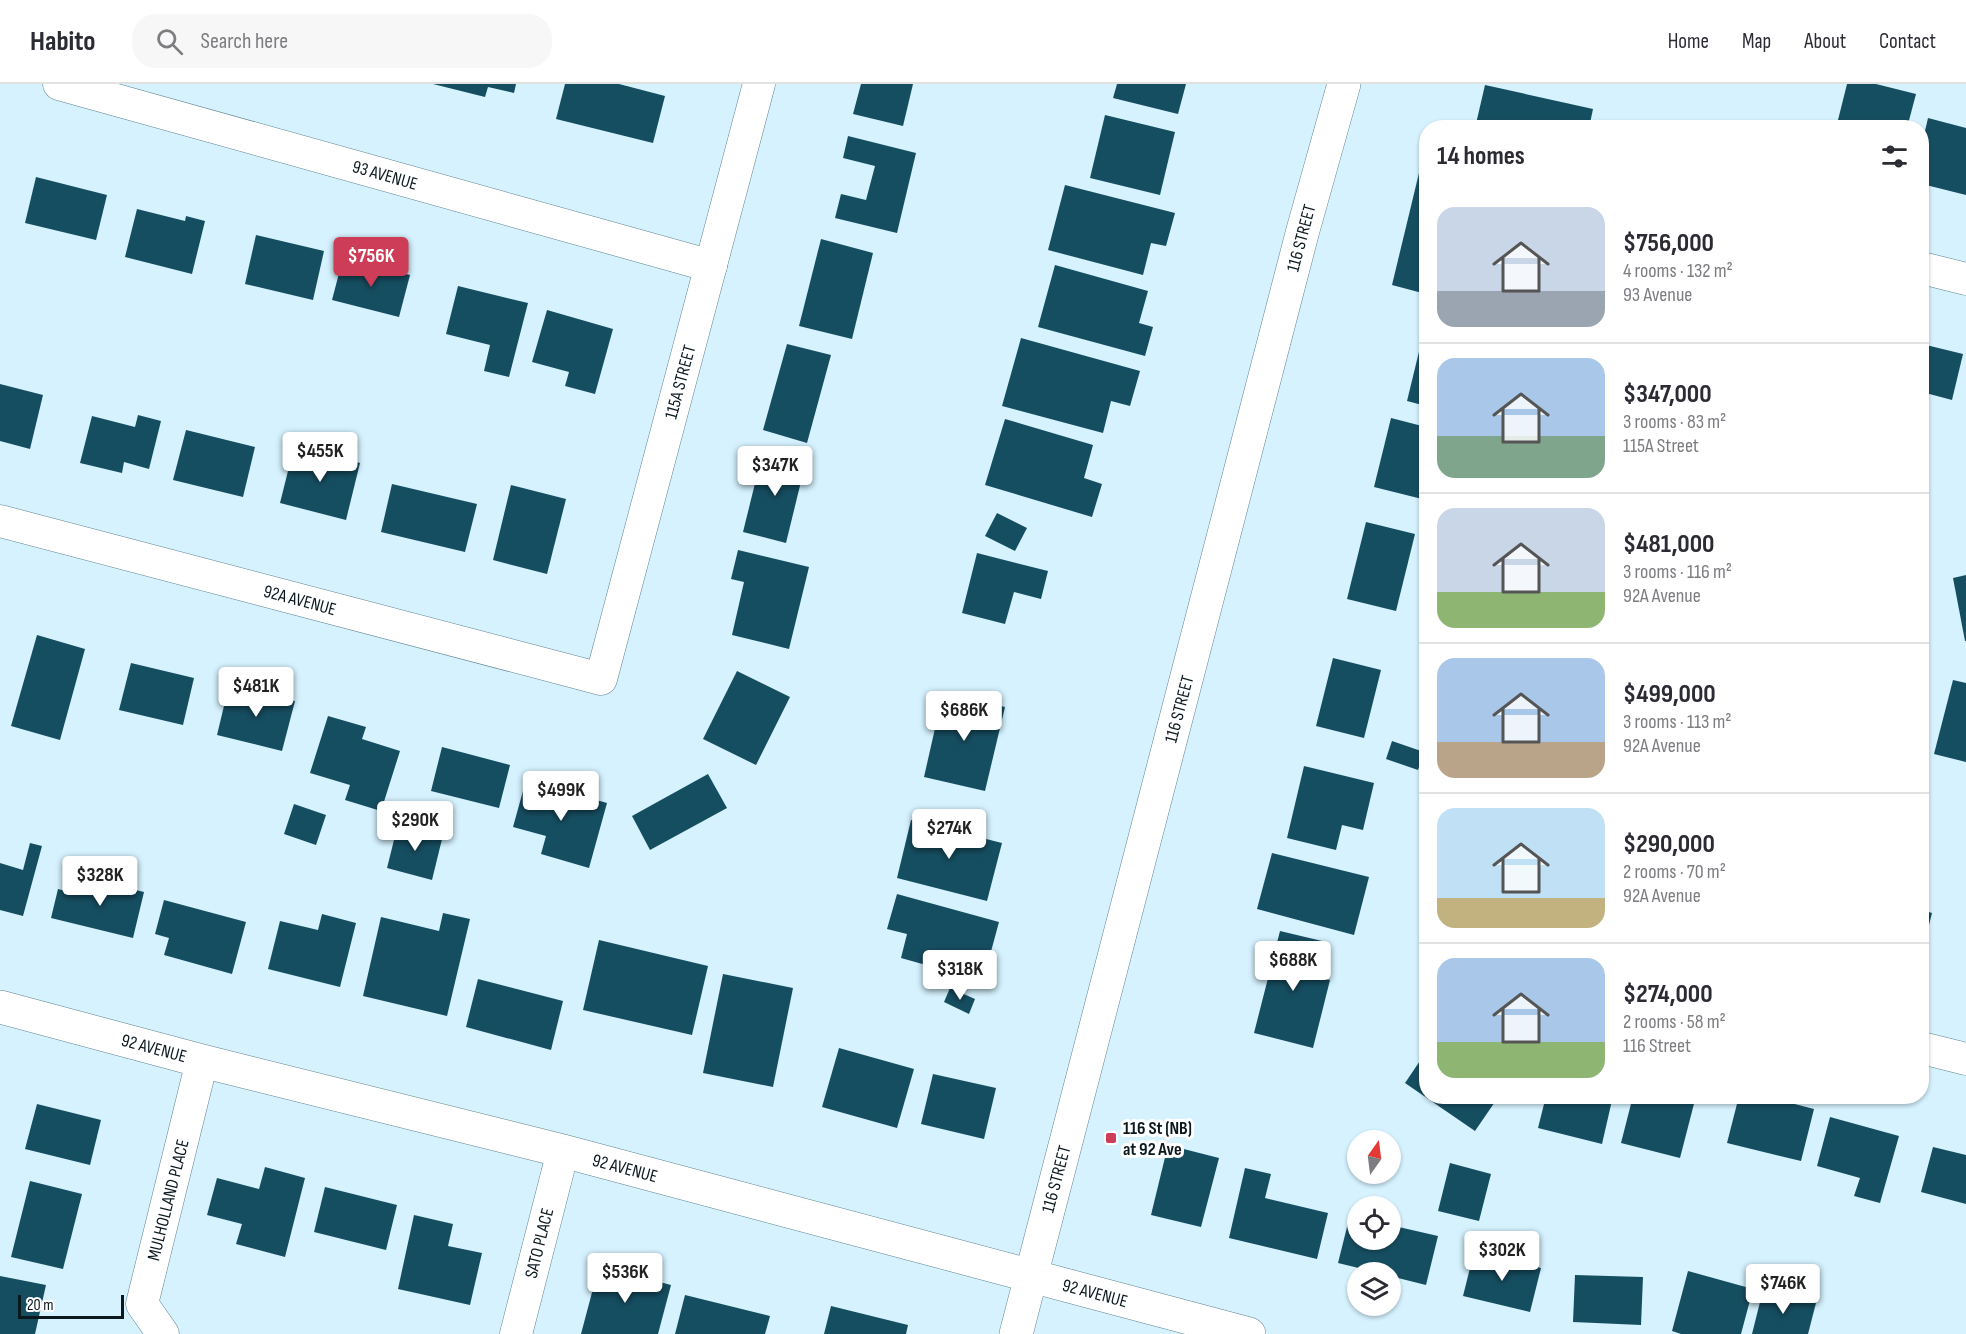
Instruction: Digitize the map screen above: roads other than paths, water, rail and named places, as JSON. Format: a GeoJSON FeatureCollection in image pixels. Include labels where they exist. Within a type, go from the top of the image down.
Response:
{"type":"FeatureCollection","features":[{"type":"Feature","properties":{"kind":"street","name":"93 AVENUE"},"geometry":{"type":"LineString","coordinates":[[59,84],[711,266]]}},
{"type":"Feature","properties":{"kind":"street","name":"115A STREET"},"geometry":{"type":"LineString","coordinates":[[601,679],[759,84]]}},
{"type":"Feature","properties":{"kind":"street","name":"116 STREET"},"geometry":{"type":"LineString","coordinates":[[1016,1334],[1303,230],[1344,84]]}},
{"type":"Feature","properties":{"kind":"street"},"geometry":{"type":"LineString","coordinates":[[1929,270],[1966,279]]}},
{"type":"Feature","properties":{"kind":"street","name":"92A AVENUE"},"geometry":{"type":"LineString","coordinates":[[0,521],[601,679]]}},
{"type":"Feature","properties":{"kind":"street","name":"92 AVENUE"},"geometry":{"type":"LineString","coordinates":[[0,1007],[563,1151],[1249,1334]]}},
{"type":"Feature","properties":{"kind":"street"},"geometry":{"type":"LineString","coordinates":[[1929,1050],[1966,1059]]}},
{"type":"Feature","properties":{"kind":"street","name":"MULHOLLAND PLACE"},"geometry":{"type":"LineString","coordinates":[[163,1334],[142,1305],[202,1060]]}},
{"type":"Feature","properties":{"kind":"street","name":"SATO PLACE"},"geometry":{"type":"LineString","coordinates":[[516,1334],[563,1151]]}},
{"type":"Feature","properties":{"kind":"place","name":"116 St (NB) at 92 Ave"},"geometry":{"type":"Point","coordinates":[1111,1138]}}]}
